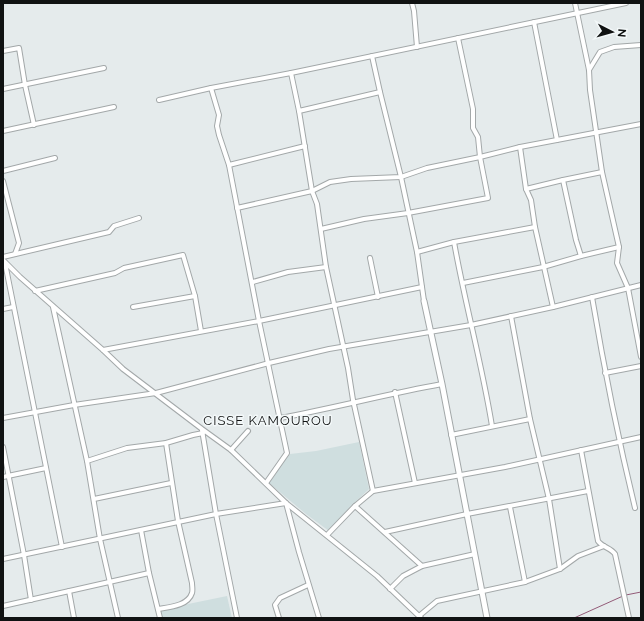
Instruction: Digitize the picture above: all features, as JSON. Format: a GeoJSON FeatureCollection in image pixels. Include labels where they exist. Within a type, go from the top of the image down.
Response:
{"type":"FeatureCollection","features":[{"type":"Feature","properties":{"kind":"street"},"geometry":{"type":"LineString","coordinates":[[412,3],[417,47]]}},
{"type":"Feature","properties":{"kind":"street"},"geometry":{"type":"LineString","coordinates":[[575,3],[589,70],[590,90],[602,172],[619,247],[617,263],[628,288],[641,357]]}},
{"type":"Feature","properties":{"kind":"street"},"geometry":{"type":"LineString","coordinates":[[159,100],[626,3]]}},
{"type":"Feature","properties":{"kind":"street"},"geometry":{"type":"LineString","coordinates":[[534,22],[558,140]]}},
{"type":"Feature","properties":{"kind":"street"},"geometry":{"type":"LineString","coordinates":[[321,229],[364,219],[408,214],[488,198],[480,157],[478,137],[473,128],[473,109],[458,38]]}},
{"type":"Feature","properties":{"kind":"street"},"geometry":{"type":"LineString","coordinates":[[589,70],[600,52],[614,47],[641,45]]}},
{"type":"Feature","properties":{"kind":"street"},"geometry":{"type":"LineString","coordinates":[[3,51],[19,48],[34,125]]}},
{"type":"Feature","properties":{"kind":"street"},"geometry":{"type":"LineString","coordinates":[[372,56],[402,177],[408,214],[417,252],[424,301],[442,384],[487,618]]}},
{"type":"Feature","properties":{"kind":"street"},"geometry":{"type":"LineString","coordinates":[[3,89],[104,68]]}},
{"type":"Feature","properties":{"kind":"street"},"geometry":{"type":"LineString","coordinates":[[291,73],[299,111],[312,191],[317,204],[326,267],[373,490]]}},
{"type":"Feature","properties":{"kind":"street"},"geometry":{"type":"LineString","coordinates":[[211,88],[219,115],[217,126],[229,165],[253,282],[259,321],[287,453],[266,483]]}},
{"type":"Feature","properties":{"kind":"street"},"geometry":{"type":"LineString","coordinates":[[299,111],[380,92]]}},
{"type":"Feature","properties":{"kind":"street"},"geometry":{"type":"LineString","coordinates":[[3,132],[114,107]]}},
{"type":"Feature","properties":{"kind":"street"},"geometry":{"type":"LineString","coordinates":[[237,208],[312,191],[330,182],[351,179],[402,177],[427,168],[520,147],[641,124]]}},
{"type":"Feature","properties":{"kind":"street"},"geometry":{"type":"LineString","coordinates":[[229,165],[305,146]]}},
{"type":"Feature","properties":{"kind":"street"},"geometry":{"type":"LineString","coordinates":[[520,147],[526,189],[531,200],[543,267],[553,307]]}},
{"type":"Feature","properties":{"kind":"street"},"geometry":{"type":"LineString","coordinates":[[3,171],[55,158]]}},
{"type":"Feature","properties":{"kind":"street"},"geometry":{"type":"LineString","coordinates":[[526,189],[602,172]]}},
{"type":"Feature","properties":{"kind":"street"},"geometry":{"type":"LineString","coordinates":[[563,180],[581,256]]}},
{"type":"Feature","properties":{"kind":"street"},"geometry":{"type":"LineString","coordinates":[[3,181],[19,243],[15,254]]}},
{"type":"Feature","properties":{"kind":"street"},"geometry":{"type":"LineString","coordinates":[[4,260],[15,254],[109,232],[114,226],[139,218]]}},
{"type":"Feature","properties":{"kind":"street"},"geometry":{"type":"LineString","coordinates":[[417,252],[454,242],[535,227]]}},
{"type":"Feature","properties":{"kind":"street"},"geometry":{"type":"LineString","coordinates":[[454,242],[471,325],[485,382],[492,426]]}},
{"type":"Feature","properties":{"kind":"street"},"geometry":{"type":"LineString","coordinates":[[463,283],[543,267],[619,247]]}},
{"type":"Feature","properties":{"kind":"street"},"geometry":{"type":"LineString","coordinates":[[35,291],[115,273],[124,268],[183,255],[195,296],[201,331]]}},
{"type":"Feature","properties":{"kind":"street"},"geometry":{"type":"LineString","coordinates":[[370,258],[378,297]]}},
{"type":"Feature","properties":{"kind":"street"},"geometry":{"type":"LineString","coordinates":[[4,260],[35,291],[123,368],[202,431],[231,450],[286,503],[327,535],[420,617],[437,601],[525,582],[560,569],[578,556],[604,546]]}},
{"type":"Feature","properties":{"kind":"street"},"geometry":{"type":"LineString","coordinates":[[4,260],[62,547]]}},
{"type":"Feature","properties":{"kind":"street"},"geometry":{"type":"LineString","coordinates":[[253,282],[288,272],[326,267]]}},
{"type":"Feature","properties":{"kind":"street"},"geometry":{"type":"LineString","coordinates":[[3,418],[74,405],[156,393],[269,363],[343,347],[471,325],[553,307],[641,285]]}},
{"type":"Feature","properties":{"kind":"street"},"geometry":{"type":"LineString","coordinates":[[103,350],[259,321],[422,287]]}},
{"type":"Feature","properties":{"kind":"street"},"geometry":{"type":"LineString","coordinates":[[133,307],[195,296]]}},
{"type":"Feature","properties":{"kind":"street"},"geometry":{"type":"LineString","coordinates":[[592,297],[605,373],[634,508]]}},
{"type":"Feature","properties":{"kind":"street"},"geometry":{"type":"LineString","coordinates":[[53,306],[87,461],[100,539],[118,618]]}},
{"type":"Feature","properties":{"kind":"street"},"geometry":{"type":"LineString","coordinates":[[3,309],[14,307]]}},
{"type":"Feature","properties":{"kind":"street"},"geometry":{"type":"LineString","coordinates":[[511,316],[538,459],[549,499],[560,569]]}},
{"type":"Feature","properties":{"kind":"street"},"geometry":{"type":"LineString","coordinates":[[605,373],[641,366]]}},
{"type":"Feature","properties":{"kind":"street"},"geometry":{"type":"LineString","coordinates":[[280,418],[354,403],[395,392],[442,384]]}},
{"type":"Feature","properties":{"kind":"street"},"geometry":{"type":"LineString","coordinates":[[395,392],[415,484]]}},
{"type":"Feature","properties":{"kind":"street"},"geometry":{"type":"LineString","coordinates":[[451,435],[530,419]]}},
{"type":"Feature","properties":{"kind":"street"},"geometry":{"type":"LineString","coordinates":[[87,461],[127,448],[166,443],[202,431]]}},
{"type":"Feature","properties":{"kind":"street"},"geometry":{"type":"LineString","coordinates":[[202,431],[216,514],[237,618]]}},
{"type":"Feature","properties":{"kind":"street"},"geometry":{"type":"LineString","coordinates":[[231,450],[248,431]]}},
{"type":"Feature","properties":{"kind":"street"},"geometry":{"type":"LineString","coordinates":[[327,535],[373,490],[415,484],[505,467],[641,437]]}},
{"type":"Feature","properties":{"kind":"street"},"geometry":{"type":"LineString","coordinates":[[158,609],[180,604],[187,600],[192,593],[192,583],[178,521],[166,443]]}},
{"type":"Feature","properties":{"kind":"street"},"geometry":{"type":"LineString","coordinates":[[3,448],[24,555],[31,600]]}},
{"type":"Feature","properties":{"kind":"street"},"geometry":{"type":"LineString","coordinates":[[581,450],[598,541],[615,554],[629,618]]}},
{"type":"Feature","properties":{"kind":"street"},"geometry":{"type":"LineString","coordinates":[[3,478],[46,468]]}},
{"type":"Feature","properties":{"kind":"street"},"geometry":{"type":"LineString","coordinates":[[94,498],[172,483]]}},
{"type":"Feature","properties":{"kind":"street"},"geometry":{"type":"LineString","coordinates":[[385,532],[467,514],[588,491]]}},
{"type":"Feature","properties":{"kind":"street"},"geometry":{"type":"LineString","coordinates":[[3,559],[178,521],[286,503]]}},
{"type":"Feature","properties":{"kind":"street"},"geometry":{"type":"LineString","coordinates":[[286,503],[308,585],[319,618]]}},
{"type":"Feature","properties":{"kind":"street"},"geometry":{"type":"LineString","coordinates":[[355,506],[422,566]]}},
{"type":"Feature","properties":{"kind":"street"},"geometry":{"type":"LineString","coordinates":[[510,507],[525,582]]}},
{"type":"Feature","properties":{"kind":"street"},"geometry":{"type":"LineString","coordinates":[[141,530],[149,574],[160,618]]}},
{"type":"Feature","properties":{"kind":"street"},"geometry":{"type":"LineString","coordinates":[[390,589],[403,576],[422,566],[475,554]]}},
{"type":"Feature","properties":{"kind":"street"},"geometry":{"type":"LineString","coordinates":[[3,606],[149,574]]}},
{"type":"Feature","properties":{"kind":"street"},"geometry":{"type":"LineString","coordinates":[[279,618],[275,605],[280,598],[308,585]]}},
{"type":"Feature","properties":{"kind":"street"},"geometry":{"type":"LineString","coordinates":[[69,591],[74,618]]}},
{"type":"Feature","properties":{"kind":"shaded area"},"geometry":{"type":"Polygon","coordinates":[[[359,442],[369,489],[351,506],[329,531],[269,483],[275,472],[290,454],[316,451],[359,442]]]}},
{"type":"Feature","properties":{"kind":"shaded area"},"geometry":{"type":"Polygon","coordinates":[[[227,596],[232,618],[160,618],[159,610],[227,596]]]}},
{"type":"Feature","properties":{"kind":"waterway"},"geometry":{"type":"LineString","coordinates":[[626,595],[641,592]]}},
{"type":"Feature","properties":{"kind":"waterway"},"geometry":{"type":"LineString","coordinates":[[574,618],[623,596]]}},
{"type":"Feature","properties":{"kind":"district","name":"CISSE KAMOUROU"},"geometry":{"type":"Point","coordinates":[268,420]}}]}
